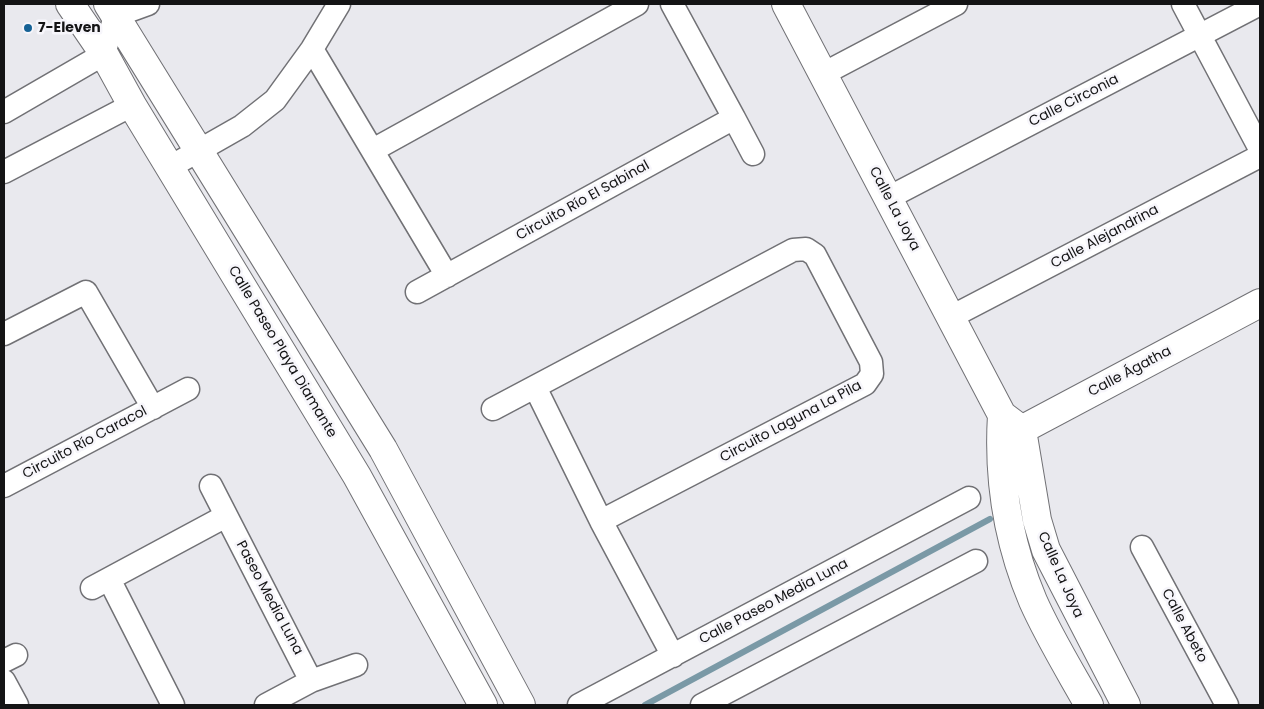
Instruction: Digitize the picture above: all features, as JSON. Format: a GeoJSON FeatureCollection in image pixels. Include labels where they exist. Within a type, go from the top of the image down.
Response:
{"type":"FeatureCollection","features":[{"type":"Feature","properties":{"kind":"street","name":"Calle Paseo Playa Diamante"},"geometry":{"type":"LineString","coordinates":[[70,4],[104,54],[132,105],[357,476],[483,705]]}},
{"type":"Feature","properties":{"kind":"street"},"geometry":{"type":"LineString","coordinates":[[112,10],[148,4]]}},
{"type":"Feature","properties":{"kind":"street"},"geometry":{"type":"LineString","coordinates":[[170,167],[242,126],[275,100],[312,48],[339,4]]}},
{"type":"Feature","properties":{"kind":"street"},"geometry":{"type":"LineString","coordinates":[[373,150],[637,4]]}},
{"type":"Feature","properties":{"kind":"street"},"geometry":{"type":"LineString","coordinates":[[672,4],[753,154]]}},
{"type":"Feature","properties":{"kind":"street","name":"Calle La Joya"},"geometry":{"type":"LineString","coordinates":[[786,4],[1008,429],[1046,550],[1126,705]]}},
{"type":"Feature","properties":{"kind":"street"},"geometry":{"type":"LineString","coordinates":[[823,74],[956,4]]}},
{"type":"Feature","properties":{"kind":"street"},"geometry":{"type":"LineString","coordinates":[[1183,4],[1260,149]]}},
{"type":"Feature","properties":{"kind":"street","name":"Calle Circonia"},"geometry":{"type":"LineString","coordinates":[[888,198],[1260,4]]}},
{"type":"Feature","properties":{"kind":"street"},"geometry":{"type":"LineString","coordinates":[[4,112],[104,54],[112,10]]}},
{"type":"Feature","properties":{"kind":"street"},"geometry":{"type":"LineString","coordinates":[[112,10],[200,149],[383,449],[521,705]]}},
{"type":"Feature","properties":{"kind":"street"},"geometry":{"type":"LineString","coordinates":[[312,48],[447,276]]}},
{"type":"Feature","properties":{"kind":"street"},"geometry":{"type":"LineString","coordinates":[[4,172],[132,105]]}},
{"type":"Feature","properties":{"kind":"street","name":"Circuito Río El Sabinal"},"geometry":{"type":"LineString","coordinates":[[417,292],[734,118]]}},
{"type":"Feature","properties":{"kind":"street","name":"Calle Alejandrina"},"geometry":{"type":"LineString","coordinates":[[951,317],[1260,156]]}},
{"type":"Feature","properties":{"kind":"street","name":"Circuito Laguna La Pila"},"geometry":{"type":"LineString","coordinates":[[493,409],[793,250],[806,248],[815,255],[871,362],[872,374],[864,384],[601,521]]}},
{"type":"Feature","properties":{"kind":"street","name":"Circuito Río Caracol"},"geometry":{"type":"LineString","coordinates":[[4,334],[86,292],[153,408],[4,486]]}},
{"type":"Feature","properties":{"kind":"street","name":"Calle Ágatha"},"geometry":{"type":"LineString","coordinates":[[1008,429],[1260,304]]}},
{"type":"Feature","properties":{"kind":"street"},"geometry":{"type":"LineString","coordinates":[[535,387],[601,521],[674,656]]}},
{"type":"Feature","properties":{"kind":"street"},"geometry":{"type":"LineString","coordinates":[[153,408],[188,389]]}},
{"type":"Feature","properties":{"kind":"street","name":"Calle La Joya"},"geometry":{"type":"LineString","coordinates":[[1008,429],[1005,504],[1010,536],[1034,601],[1089,705]]}},
{"type":"Feature","properties":{"kind":"street","name":"Paseo Media Luna"},"geometry":{"type":"LineString","coordinates":[[210,486],[311,681]]}},
{"type":"Feature","properties":{"kind":"street","name":"Calle Paseo Media Luna"},"geometry":{"type":"LineString","coordinates":[[579,705],[969,498]]}},
{"type":"Feature","properties":{"kind":"street"},"geometry":{"type":"LineString","coordinates":[[173,705],[100,584],[226,516]]}},
{"type":"Feature","properties":{"kind":"street","name":"Calle Abeto"},"geometry":{"type":"LineString","coordinates":[[1142,547],[1227,705]]}},
{"type":"Feature","properties":{"kind":"street"},"geometry":{"type":"LineString","coordinates":[[702,705],[976,560]]}},
{"type":"Feature","properties":{"kind":"street"},"geometry":{"type":"LineString","coordinates":[[266,705],[311,681],[356,665]]}},
{"type":"Feature","properties":{"kind":"street"},"geometry":{"type":"LineString","coordinates":[[4,680],[17,705]]}},
{"type":"Feature","properties":{"kind":"waterway"},"geometry":{"type":"LineString","coordinates":[[645,705],[990,519]]}},
{"type":"Feature","properties":{"kind":"place","name":"7-Eleven"},"geometry":{"type":"Point","coordinates":[28,28]}}]}
